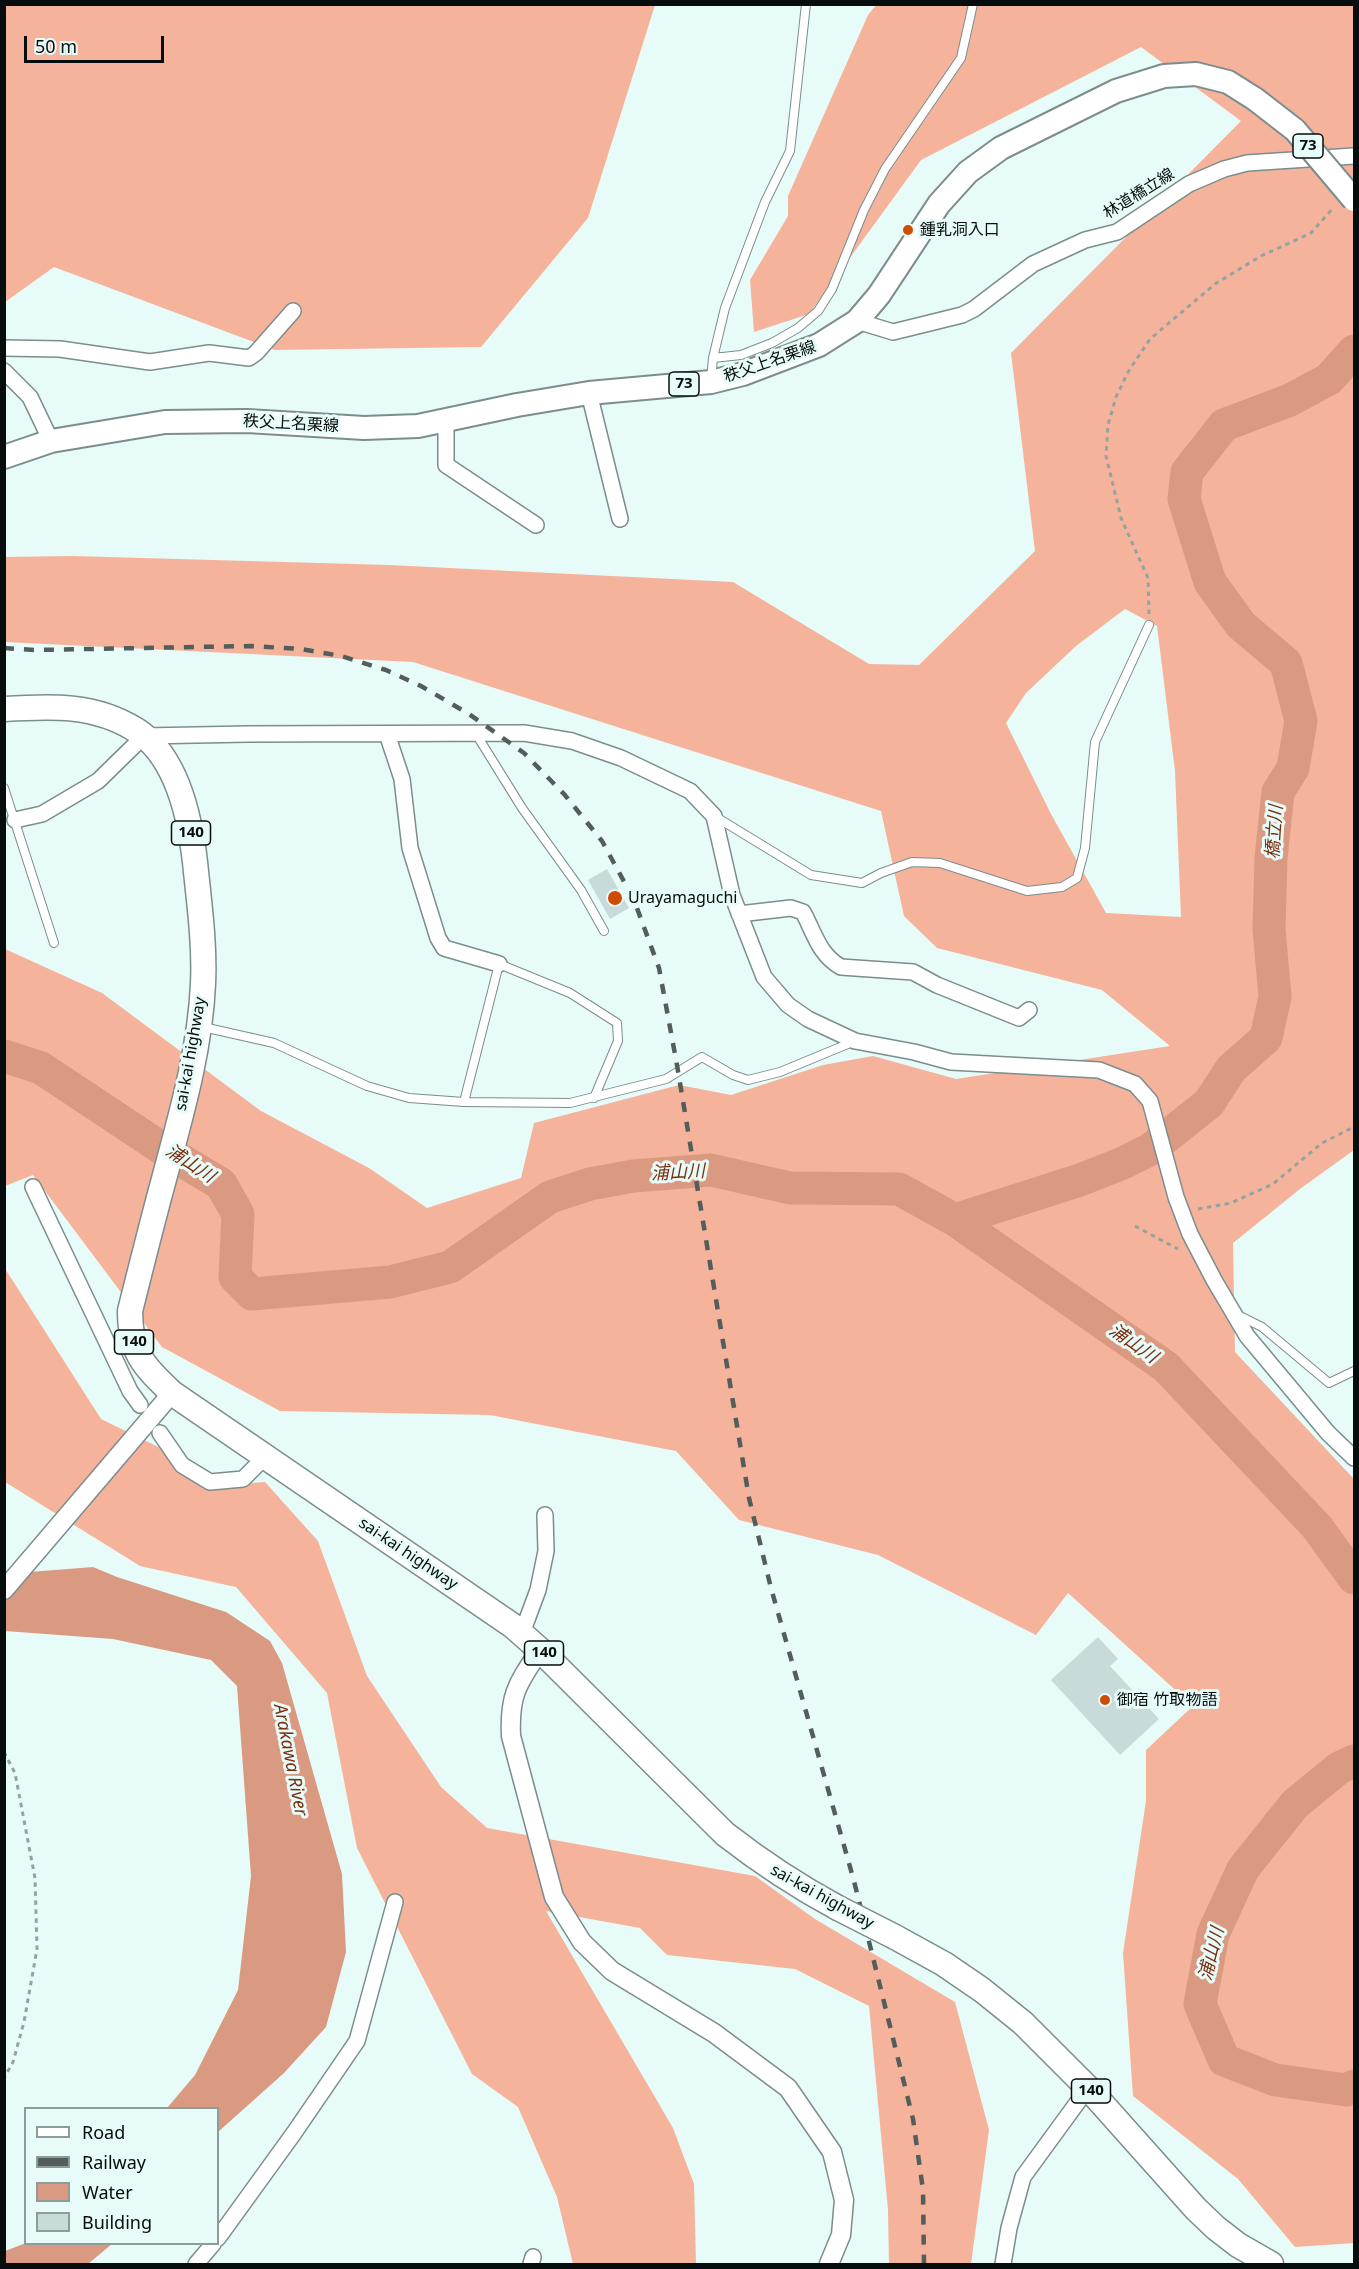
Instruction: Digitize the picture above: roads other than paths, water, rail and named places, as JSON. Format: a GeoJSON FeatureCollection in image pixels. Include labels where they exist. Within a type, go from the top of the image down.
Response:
{"type":"FeatureCollection","features":[{"type":"Feature","properties":{"kind":"highway","name":"sai-kai highway"},"geometry":{"type":"LineString","coordinates":[[4,709],[55,706],[114,718],[138,731],[154,746],[174,776],[186,811],[194,848],[203,984],[189,1087],[130,1311],[130,1329],[136,1350],[145,1368],[172,1393],[522,1634],[725,1834],[796,1886],[944,1964],[982,1990],[1023,2023],[1088,2088],[1196,2209],[1230,2239],[1271,2265]]}},
{"type":"Feature","properties":{"kind":"main road","name":"秩父上名栗線"},"geometry":{"type":"LineString","coordinates":[[4,457],[51,441],[165,422],[247,420],[364,428],[418,426],[589,393],[711,382],[743,374],[819,345],[857,321],[879,295],[939,204],[968,172],[1001,148],[1116,92],[1164,76],[1196,74],[1228,82],[1255,99],[1295,130],[1348,200]]}},
{"type":"Feature","properties":{"kind":"street","name":"林道橋立線"},"geometry":{"type":"LineString","coordinates":[[857,321],[892,332],[962,315],[974,309],[1033,264],[1085,240],[1118,232],[1189,184],[1224,169],[1247,163],[1354,156]]}},
{"type":"Feature","properties":{"kind":"street"},"geometry":{"type":"LineString","coordinates":[[4,348],[60,349],[150,362],[208,353],[249,358],[293,311]]}},
{"type":"Feature","properties":{"kind":"street"},"geometry":{"type":"LineString","coordinates":[[4,371],[30,397],[51,441]]}},
{"type":"Feature","properties":{"kind":"street"},"geometry":{"type":"LineString","coordinates":[[589,393],[620,519]]}},
{"type":"Feature","properties":{"kind":"street"},"geometry":{"type":"LineString","coordinates":[[446,421],[446,465],[536,525]]}},
{"type":"Feature","properties":{"kind":"street"},"geometry":{"type":"LineString","coordinates":[[387,734],[402,779],[410,848],[438,938],[444,948],[499,964]]}},
{"type":"Feature","properties":{"kind":"street"},"geometry":{"type":"LineString","coordinates":[[15,820],[42,814],[98,781],[144,736],[524,734],[572,741],[621,758],[690,791],[714,816],[732,895],[764,977],[788,1005],[808,1019],[855,1041],[914,1052],[951,1062],[1099,1070],[1135,1084],[1150,1101],[1176,1197],[1190,1234],[1247,1336],[1328,1433],[1354,1458]]}},
{"type":"Feature","properties":{"kind":"street"},"geometry":{"type":"LineString","coordinates":[[739,914],[791,908],[803,912],[820,948],[831,962],[841,967],[913,972],[937,985],[1005,1014],[1019,1018],[1029,1010]]}},
{"type":"Feature","properties":{"kind":"street"},"geometry":{"type":"LineString","coordinates":[[33,1187],[130,1391],[140,1405]]}},
{"type":"Feature","properties":{"kind":"street"},"geometry":{"type":"LineString","coordinates":[[4,1590],[172,1393]]}},
{"type":"Feature","properties":{"kind":"street"},"geometry":{"type":"LineString","coordinates":[[160,1433],[182,1465],[210,1482],[243,1479],[265,1456]]}},
{"type":"Feature","properties":{"kind":"street"},"geometry":{"type":"LineString","coordinates":[[522,1634],[538,1590],[546,1551],[545,1515]]}},
{"type":"Feature","properties":{"kind":"street"},"geometry":{"type":"LineString","coordinates":[[540,1650],[513,1694],[510,1714],[511,1736],[554,1897],[582,1942],[612,1971],[714,2033],[788,2088],[832,2152],[844,2200],[841,2235],[829,2265]]}},
{"type":"Feature","properties":{"kind":"street"},"geometry":{"type":"LineString","coordinates":[[219,2237],[357,2041],[394,1902]]}},
{"type":"Feature","properties":{"kind":"street"},"geometry":{"type":"LineString","coordinates":[[1003,2265],[1009,2228],[1023,2177],[1088,2088]]}},
{"type":"Feature","properties":{"kind":"street"},"geometry":{"type":"LineString","coordinates":[[196,2265],[212,2245]]}},
{"type":"Feature","properties":{"kind":"lane"},"geometry":{"type":"LineString","coordinates":[[711,382],[713,358],[725,308],[765,202],[790,151],[806,4]]}},
{"type":"Feature","properties":{"kind":"lane"},"geometry":{"type":"LineString","coordinates":[[713,358],[741,355],[772,343],[798,328],[818,311],[832,289],[864,210],[885,169],[961,58],[973,4]]}},
{"type":"Feature","properties":{"kind":"lane"},"geometry":{"type":"LineString","coordinates":[[714,816],[811,875],[862,883],[881,873],[912,862],[940,863],[1027,891],[1062,887],[1077,878],[1085,849],[1095,742],[1149,625]]}},
{"type":"Feature","properties":{"kind":"lane"},"geometry":{"type":"LineString","coordinates":[[476,734],[522,808],[581,890],[604,932]]}},
{"type":"Feature","properties":{"kind":"lane"},"geometry":{"type":"LineString","coordinates":[[4,788],[54,944]]}},
{"type":"Feature","properties":{"kind":"lane"},"geometry":{"type":"LineString","coordinates":[[464,1102],[499,964],[570,993],[617,1023],[618,1041],[594,1098]]}},
{"type":"Feature","properties":{"kind":"lane"},"geometry":{"type":"LineString","coordinates":[[199,1026],[274,1043],[367,1086],[409,1098],[464,1102],[570,1103],[666,1079],[702,1057],[733,1075],[748,1080],[780,1072],[855,1041]]}},
{"type":"Feature","properties":{"kind":"lane"},"geometry":{"type":"LineString","coordinates":[[1233,1312],[1262,1327],[1329,1383],[1354,1371]]}},
{"type":"Feature","properties":{"kind":"water","name":"Arakawa River"},"geometry":{"type":"Polygon","coordinates":[[[93,1567],[226,1612],[270,1641],[282,1663],[342,1874],[346,1952],[326,2027],[284,2073],[219,2131],[219,2107],[168,2107],[195,2075],[238,1990],[251,1876],[237,1686],[211,1660],[113,1639],[5,1631],[4,1574],[93,1567]]]}},
{"type":"Feature","properties":{"kind":"water"},"geometry":{"type":"Polygon","coordinates":[[[24,2244],[111,2245],[88,2264],[5,2264],[5,2251],[24,2244]]]}},
{"type":"Feature","properties":{"kind":"waterway","name":"橋立川"},"geometry":{"type":"LineString","coordinates":[[955,1220],[1080,1180],[1151,1149],[1209,1103],[1231,1069],[1266,1038],[1275,997],[1269,929],[1271,858],[1278,792],[1293,768],[1301,721],[1286,663],[1241,625],[1210,582],[1184,499],[1187,472],[1224,425],[1290,400],[1329,379],[1354,351]]}},
{"type":"Feature","properties":{"kind":"waterway","name":"浦山川"},"geometry":{"type":"LineString","coordinates":[[4,1056],[41,1068],[166,1151],[221,1184],[238,1214],[235,1277],[252,1294],[390,1282],[450,1267],[550,1197],[590,1184],[633,1176],[711,1170],[790,1188],[899,1189],[955,1220],[1166,1367],[1317,1527],[1354,1578]]}},
{"type":"Feature","properties":{"kind":"waterway","name":"浦山川"},"geometry":{"type":"LineString","coordinates":[[1354,1761],[1339,1768],[1295,1804],[1243,1869],[1213,1934],[1200,2004],[1224,2060],[1275,2080],[1347,2090],[1354,2086]]}},
{"type":"Feature","properties":{"kind":"railway"},"geometry":{"type":"LineString","coordinates":[[4,648],[35,650],[251,646],[301,649],[341,656],[386,670],[421,686],[469,714],[524,753],[564,794],[602,841],[634,900],[659,968],[749,1498],[771,1588],[854,1881],[913,2119],[923,2190],[924,2264]]}},
{"type":"Feature","properties":{"kind":"place","name":"鍾乳洞入口"},"geometry":{"type":"Point","coordinates":[908,230]}},
{"type":"Feature","properties":{"kind":"place","name":"Urayamaguchi"},"geometry":{"type":"Point","coordinates":[615,898]}},
{"type":"Feature","properties":{"kind":"place","name":"御宿 竹取物語"},"geometry":{"type":"Point","coordinates":[1105,1700]}}]}
